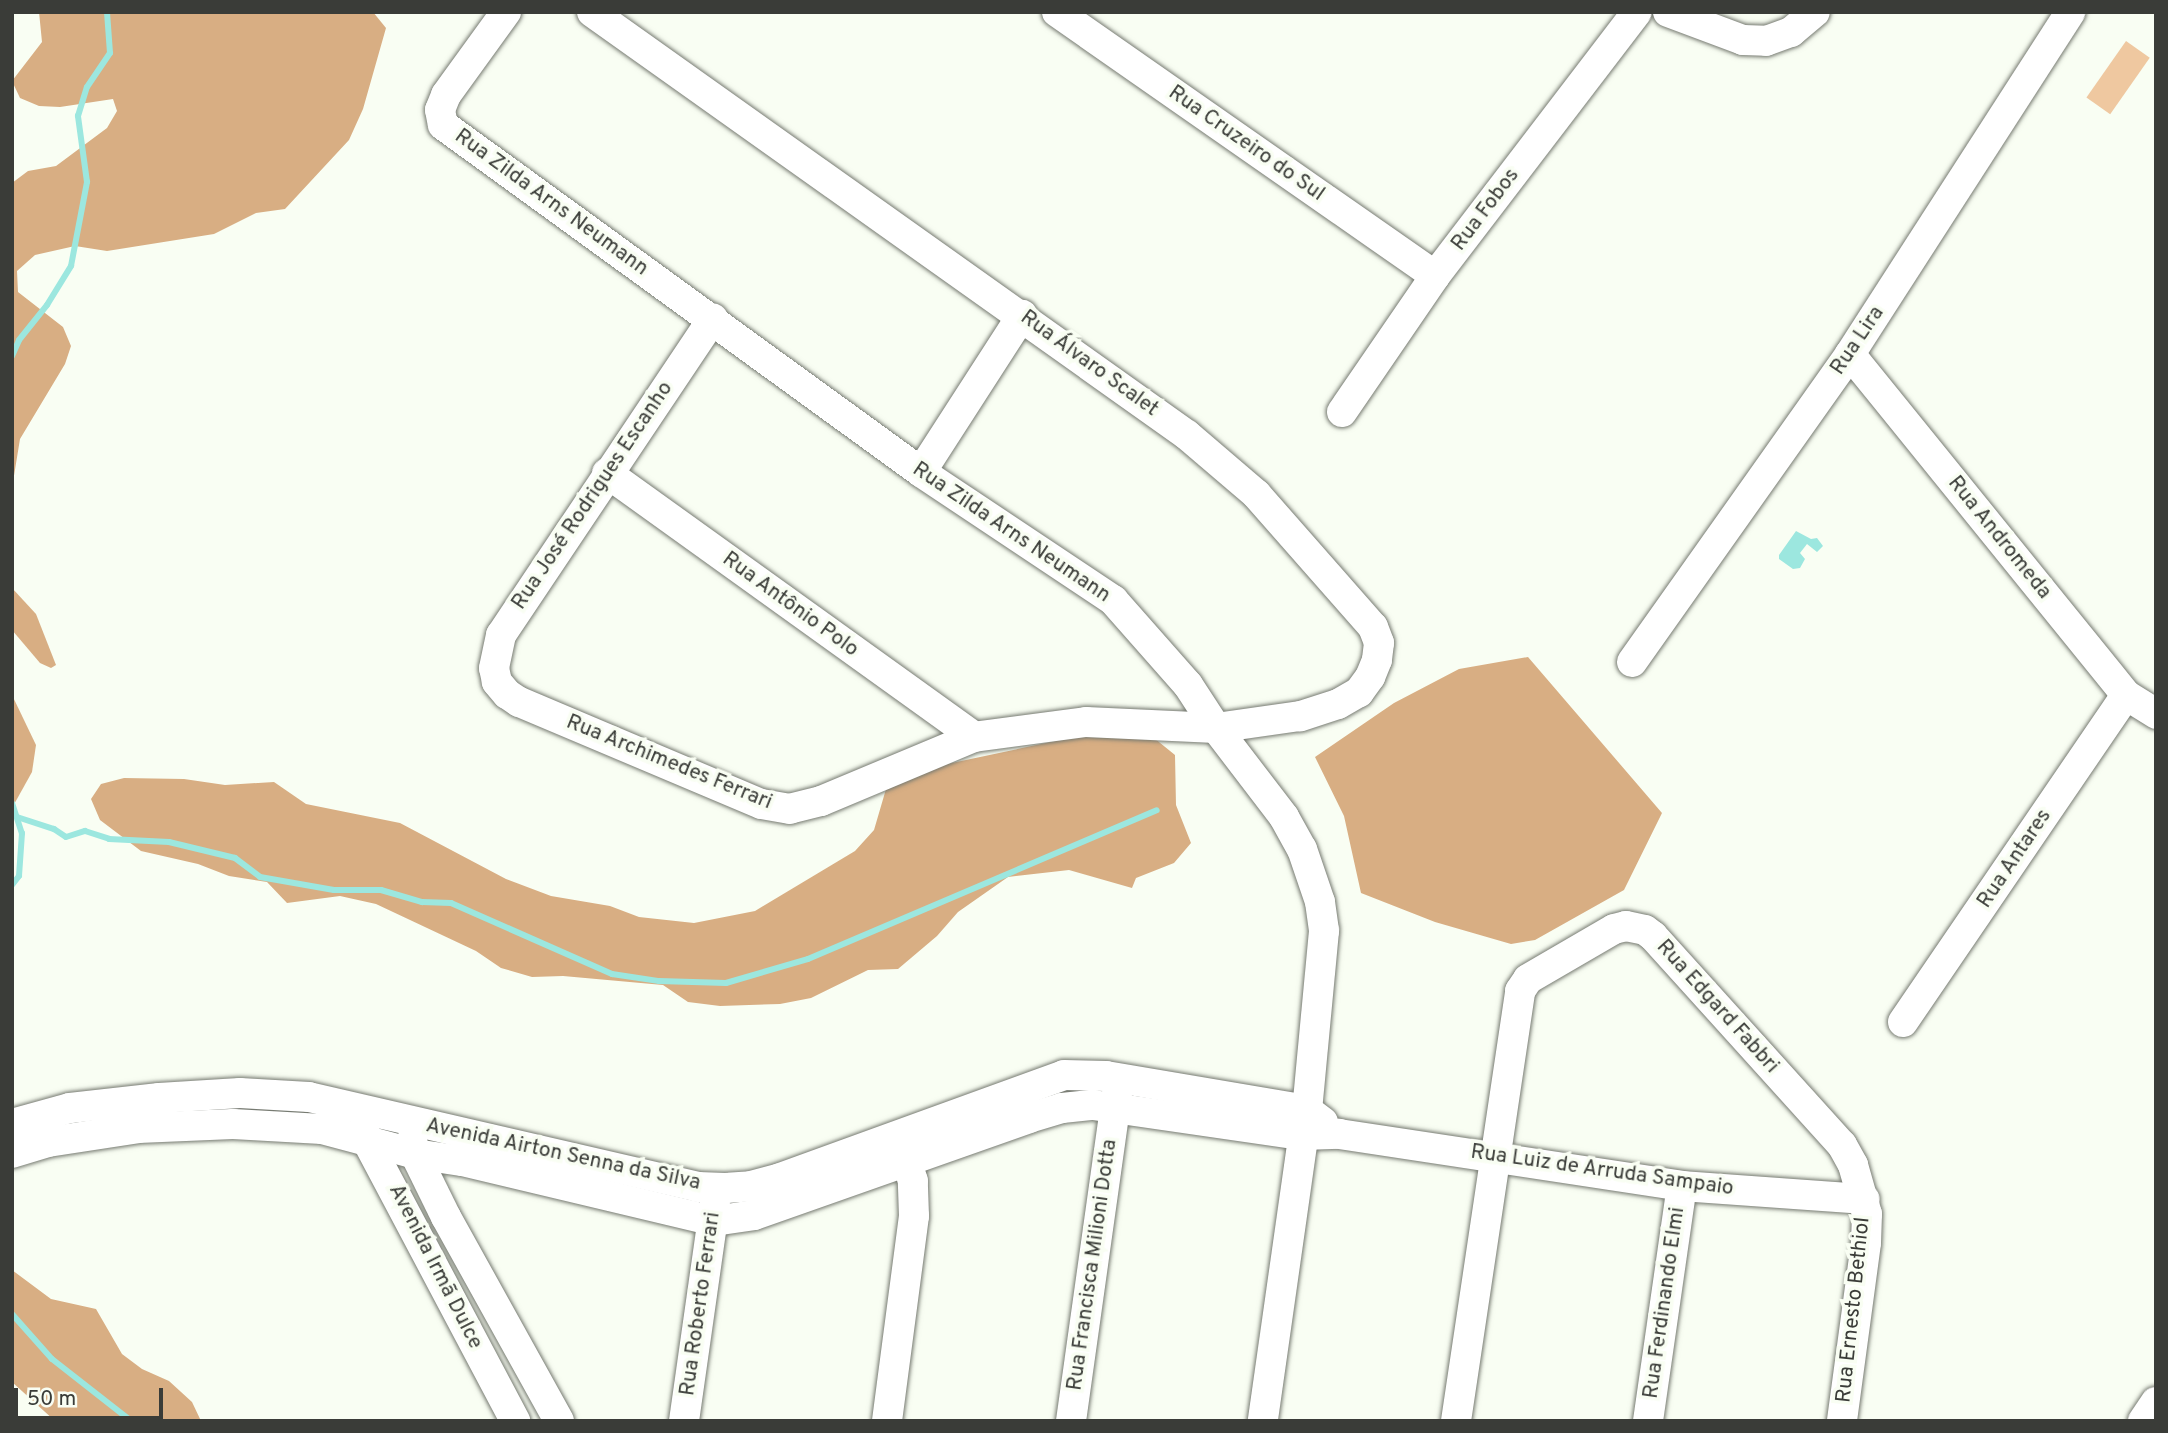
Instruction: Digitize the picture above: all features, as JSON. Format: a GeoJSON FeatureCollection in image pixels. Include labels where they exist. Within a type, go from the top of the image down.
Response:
{"type":"FeatureCollection","features":[{"type":"Feature","properties":{"kind":"street","name":"Rua Zilda Arns Neumann"},"geometry":{"type":"LineString","coordinates":[[506,12],[446,95],[440,110],[443,125],[713,318],[921,472],[1113,600],[1188,685],[1216,728],[1284,817],[1302,849],[1320,902],[1324,931],[1305,1122],[1263,1421]]}},
{"type":"Feature","properties":{"kind":"street","name":"Rua Álvaro Scalet"},"geometry":{"type":"LineString","coordinates":[[592,12],[1022,315],[1187,435],[1256,494],[1373,627],[1379,643],[1377,660],[1359,692],[1319,712],[1216,728]]}},
{"type":"Feature","properties":{"kind":"street","name":"Rua Cruzeiro do Sul"},"geometry":{"type":"LineString","coordinates":[[1057,12],[1435,276]]}},
{"type":"Feature","properties":{"kind":"street","name":"Rua Fobos"},"geometry":{"type":"LineString","coordinates":[[1342,412],[1435,276],[1637,12]]}},
{"type":"Feature","properties":{"kind":"street"},"geometry":{"type":"LineString","coordinates":[[1668,12],[1743,40],[1766,41],[1791,32],[1815,12]]}},
{"type":"Feature","properties":{"kind":"street","name":"Rua Lira"},"geometry":{"type":"LineString","coordinates":[[1632,662],[1850,354],[2070,12]]}},
{"type":"Feature","properties":{"kind":"street"},"geometry":{"type":"LineString","coordinates":[[921,472],[1022,315]]}},
{"type":"Feature","properties":{"kind":"street","name":"Rua José Rodrigues Escanho"},"geometry":{"type":"LineString","coordinates":[[497,682],[494,668],[500,635],[713,318]]}},
{"type":"Feature","properties":{"kind":"street","name":"Rua Andromeda"},"geometry":{"type":"LineString","coordinates":[[1850,354],[2126,695],[2156,714]]}},
{"type":"Feature","properties":{"kind":"street","name":"Rua Antônio Polo"},"geometry":{"type":"LineString","coordinates":[[607,473],[974,737]]}},
{"type":"Feature","properties":{"kind":"street","name":"Rua Archimedes Ferrari"},"geometry":{"type":"LineString","coordinates":[[497,682],[507,694],[519,702],[761,804],[790,809],[821,801],[974,737],[1086,722],[1216,728]]}},
{"type":"Feature","properties":{"kind":"street","name":"Rua Antares"},"geometry":{"type":"LineString","coordinates":[[1903,1022],[2126,695]]}},
{"type":"Feature","properties":{"kind":"street","name":"Rua Edgard Fabbri"},"geometry":{"type":"LineString","coordinates":[[1494,1158],[1518,998],[1523,984],[1614,929],[1626,926],[1644,930],[1842,1145],[1853,1165],[1865,1199]]}},
{"type":"Feature","properties":{"kind":"street","name":"Avenida Airton Senna da Silva"},"geometry":{"type":"LineString","coordinates":[[12,1124],[70,1108],[240,1093],[309,1097],[415,1154],[462,1161],[714,1221],[754,1215],[1065,1075],[1120,1078],[1305,1122]]}},
{"type":"Feature","properties":{"kind":"street","name":"Rua Francisca Milioni Dotta"},"geometry":{"type":"LineString","coordinates":[[1071,1421],[1120,1078]]}},
{"type":"Feature","properties":{"kind":"street","name":"Avenida Airton Senna da Silva"},"geometry":{"type":"LineString","coordinates":[[12,1153],[48,1142],[138,1128],[219,1124],[322,1129],[408,1122],[716,1188],[751,1186],[1062,1108],[1093,1105],[1305,1122]]}},
{"type":"Feature","properties":{"kind":"street","name":"Avenida Irmã Dulce"},"geometry":{"type":"LineString","coordinates":[[408,1122],[415,1154],[446,1217],[559,1421]]}},
{"type":"Feature","properties":{"kind":"street","name":"Rua Luiz de Arruda Sampaio"},"geometry":{"type":"LineString","coordinates":[[1305,1122],[1339,1134],[1682,1186],[1865,1199]]}},
{"type":"Feature","properties":{"kind":"street","name":"Avenida Irmã Dulce"},"geometry":{"type":"LineString","coordinates":[[363,1125],[515,1421]]}},
{"type":"Feature","properties":{"kind":"street"},"geometry":{"type":"LineString","coordinates":[[887,1421],[914,1216],[913,1181],[902,1148]]}},
{"type":"Feature","properties":{"kind":"street"},"geometry":{"type":"LineString","coordinates":[[1456,1421],[1494,1158]]}},
{"type":"Feature","properties":{"kind":"street","name":"Rua Ferdinando Elmi"},"geometry":{"type":"LineString","coordinates":[[1648,1421],[1682,1186]]}},
{"type":"Feature","properties":{"kind":"street","name":"Rua Roberto Ferrari"},"geometry":{"type":"LineString","coordinates":[[684,1421],[714,1221],[716,1188]]}},
{"type":"Feature","properties":{"kind":"street","name":"Rua Ernesto Bethiol"},"geometry":{"type":"LineString","coordinates":[[1842,1421],[1866,1243],[1865,1199]]}},
{"type":"Feature","properties":{"kind":"street"},"geometry":{"type":"LineString","coordinates":[[2143,1421],[2156,1402]]}},
{"type":"Feature","properties":{"kind":"shaded area"},"geometry":{"type":"Polygon","coordinates":[[[39,12],[373,12],[386,28],[363,109],[349,140],[285,209],[256,213],[214,234],[107,251],[75,246],[35,255],[17,271],[18,292],[63,327],[71,346],[65,364],[20,439],[12,488],[12,183],[28,171],[56,166],[107,128],[117,111],[113,99],[60,107],[39,106],[20,98],[12,81],[42,42],[39,12]]]}},
{"type":"Feature","properties":{"kind":"shaded area"},"geometry":{"type":"Polygon","coordinates":[[[2126,41],[2150,58],[2110,114],[2086,98],[2126,41]]]}},
{"type":"Feature","properties":{"kind":"shaded area"},"geometry":{"type":"Polygon","coordinates":[[[12,588],[36,614],[56,665],[51,668],[40,663],[12,630],[12,588]]]}},
{"type":"Feature","properties":{"kind":"shaded area"},"geometry":{"type":"Polygon","coordinates":[[[1528,657],[1662,813],[1624,890],[1535,940],[1511,944],[1435,922],[1361,893],[1344,816],[1315,757],[1394,703],[1459,669],[1528,657]]]}},
{"type":"Feature","properties":{"kind":"shaded area"},"geometry":{"type":"Polygon","coordinates":[[[12,695],[36,745],[32,772],[12,808],[12,695]]]}},
{"type":"Feature","properties":{"kind":"shaded area"},"geometry":{"type":"Polygon","coordinates":[[[1074,737],[1154,738],[1175,755],[1176,805],[1191,843],[1174,863],[1136,878],[1132,888],[1069,870],[1008,877],[958,912],[937,936],[898,969],[868,970],[811,998],[780,1004],[720,1006],[688,1002],[663,985],[563,976],[532,977],[501,968],[476,951],[376,904],[340,896],[287,903],[267,882],[229,876],[198,864],[141,851],[100,820],[91,799],[101,784],[124,778],[184,779],[225,785],[274,782],[306,804],[400,823],[506,879],[551,896],[610,906],[639,917],[694,923],[755,911],[855,851],[874,830],[886,789],[900,774],[1074,737]]]}},
{"type":"Feature","properties":{"kind":"shaded area"},"geometry":{"type":"Polygon","coordinates":[[[12,1270],[51,1299],[96,1309],[122,1354],[142,1369],[169,1381],[192,1402],[201,1421],[55,1421],[12,1382],[12,1270]]]}},
{"type":"Feature","properties":{"kind":"water"},"geometry":{"type":"Polygon","coordinates":[[[1796,531],[1811,539],[1817,538],[1823,546],[1817,552],[1807,544],[1800,553],[1805,559],[1800,568],[1793,569],[1779,559],[1779,555],[1796,531]]]}},
{"type":"Feature","properties":{"kind":"waterway"},"geometry":{"type":"LineString","coordinates":[[12,356],[19,340],[47,305],[71,266],[87,182],[78,116],[87,87],[110,53],[107,12]]}},
{"type":"Feature","properties":{"kind":"waterway"},"geometry":{"type":"LineString","coordinates":[[12,803],[22,833],[19,876],[12,885]]}},
{"type":"Feature","properties":{"kind":"waterway"},"geometry":{"type":"LineString","coordinates":[[17,817],[54,829],[66,837],[85,831],[109,839],[169,842],[235,858],[260,877],[334,890],[381,890],[422,902],[451,903],[612,974],[659,981],[726,983],[808,959],[1157,810]]}},
{"type":"Feature","properties":{"kind":"waterway"},"geometry":{"type":"LineString","coordinates":[[12,1314],[52,1359],[131,1421]]}}]}
